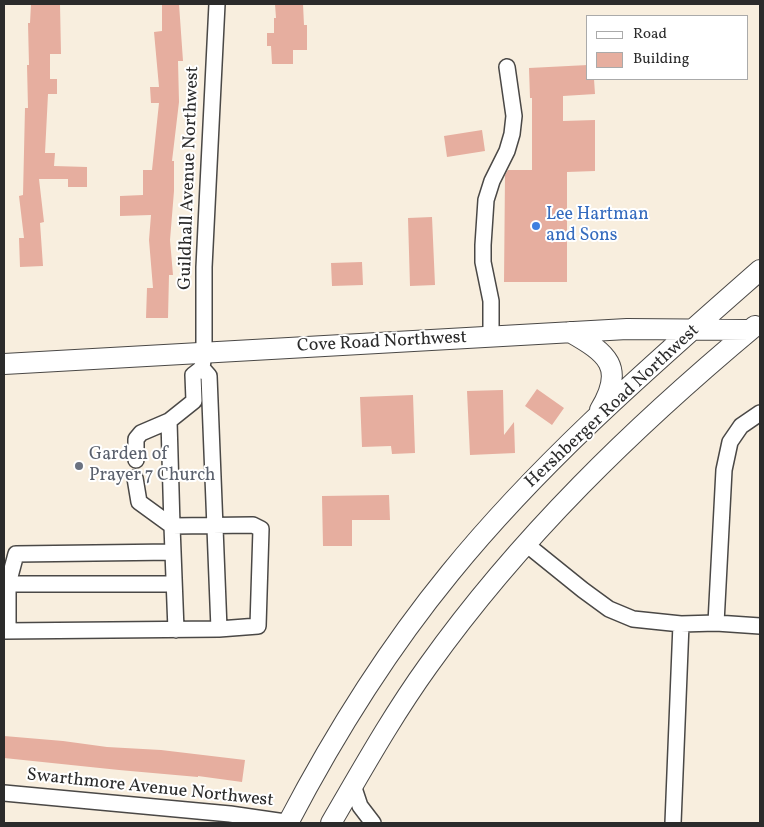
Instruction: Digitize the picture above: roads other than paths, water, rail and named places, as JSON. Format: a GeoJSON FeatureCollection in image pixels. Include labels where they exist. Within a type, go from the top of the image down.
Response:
{"type":"FeatureCollection","features":[{"type":"Feature","properties":{"kind":"main road","name":"Hershberger Road Northwest"},"geometry":{"type":"LineString","coordinates":[[288,823],[350,712],[450,573],[536,476],[594,420],[760,270]]}},
{"type":"Feature","properties":{"kind":"main road","name":"Cove Road Northwest"},"geometry":{"type":"LineString","coordinates":[[4,364],[203,361],[570,332],[627,329],[694,330],[757,328]]}},
{"type":"Feature","properties":{"kind":"main road","name":"Hershberger Road Northwest"},"geometry":{"type":"LineString","coordinates":[[331,823],[398,710],[428,666],[490,586],[526,544],[578,488],[641,426],[717,358],[757,328]]}},
{"type":"Feature","properties":{"kind":"main road"},"geometry":{"type":"LineString","coordinates":[[570,332],[596,347],[604,355],[612,373],[612,384],[608,396],[594,420]]}},
{"type":"Feature","properties":{"kind":"street","name":"Guildhall Avenue Northwest"},"geometry":{"type":"LineString","coordinates":[[203,361],[204,267],[217,4]]}},
{"type":"Feature","properties":{"kind":"street"},"geometry":{"type":"LineString","coordinates":[[491,337],[491,301],[483,262],[483,245],[486,200],[492,180],[507,151],[512,134],[514,116],[507,67]]}},
{"type":"Feature","properties":{"kind":"street"},"geometry":{"type":"LineString","coordinates":[[136,460],[136,439],[141,433],[169,421],[194,401],[193,375],[203,361]]}},
{"type":"Feature","properties":{"kind":"street"},"geometry":{"type":"LineString","coordinates":[[203,361],[209,376],[219,629]]}},
{"type":"Feature","properties":{"kind":"street"},"geometry":{"type":"LineString","coordinates":[[716,623],[724,470],[730,442],[741,426],[760,413]]}},
{"type":"Feature","properties":{"kind":"street"},"geometry":{"type":"LineString","coordinates":[[169,421],[176,630]]}},
{"type":"Feature","properties":{"kind":"street"},"geometry":{"type":"LineString","coordinates":[[135,478],[140,502],[172,526],[253,525],[261,529],[258,626],[176,630],[6,631],[6,584],[16,554],[173,552]]}},
{"type":"Feature","properties":{"kind":"street"},"geometry":{"type":"LineString","coordinates":[[526,544],[609,609],[633,619],[682,624],[716,623],[760,626]]}},
{"type":"Feature","properties":{"kind":"street"},"geometry":{"type":"LineString","coordinates":[[6,584],[174,584]]}},
{"type":"Feature","properties":{"kind":"street"},"geometry":{"type":"LineString","coordinates":[[673,823],[682,624]]}},
{"type":"Feature","properties":{"kind":"street"},"geometry":{"type":"LineString","coordinates":[[354,785],[360,806],[373,823]]}},
{"type":"Feature","properties":{"kind":"street","name":"Swarthmore Avenue Northwest"},"geometry":{"type":"LineString","coordinates":[[4,793],[230,814],[292,823]]}},
{"type":"Feature","properties":{"kind":"place","name":"Lee Hartman and Sons"},"geometry":{"type":"Point","coordinates":[536,226]}},
{"type":"Feature","properties":{"kind":"place","name":"Garden of Prayer 7 Church"},"geometry":{"type":"Point","coordinates":[79,466]}}]}
